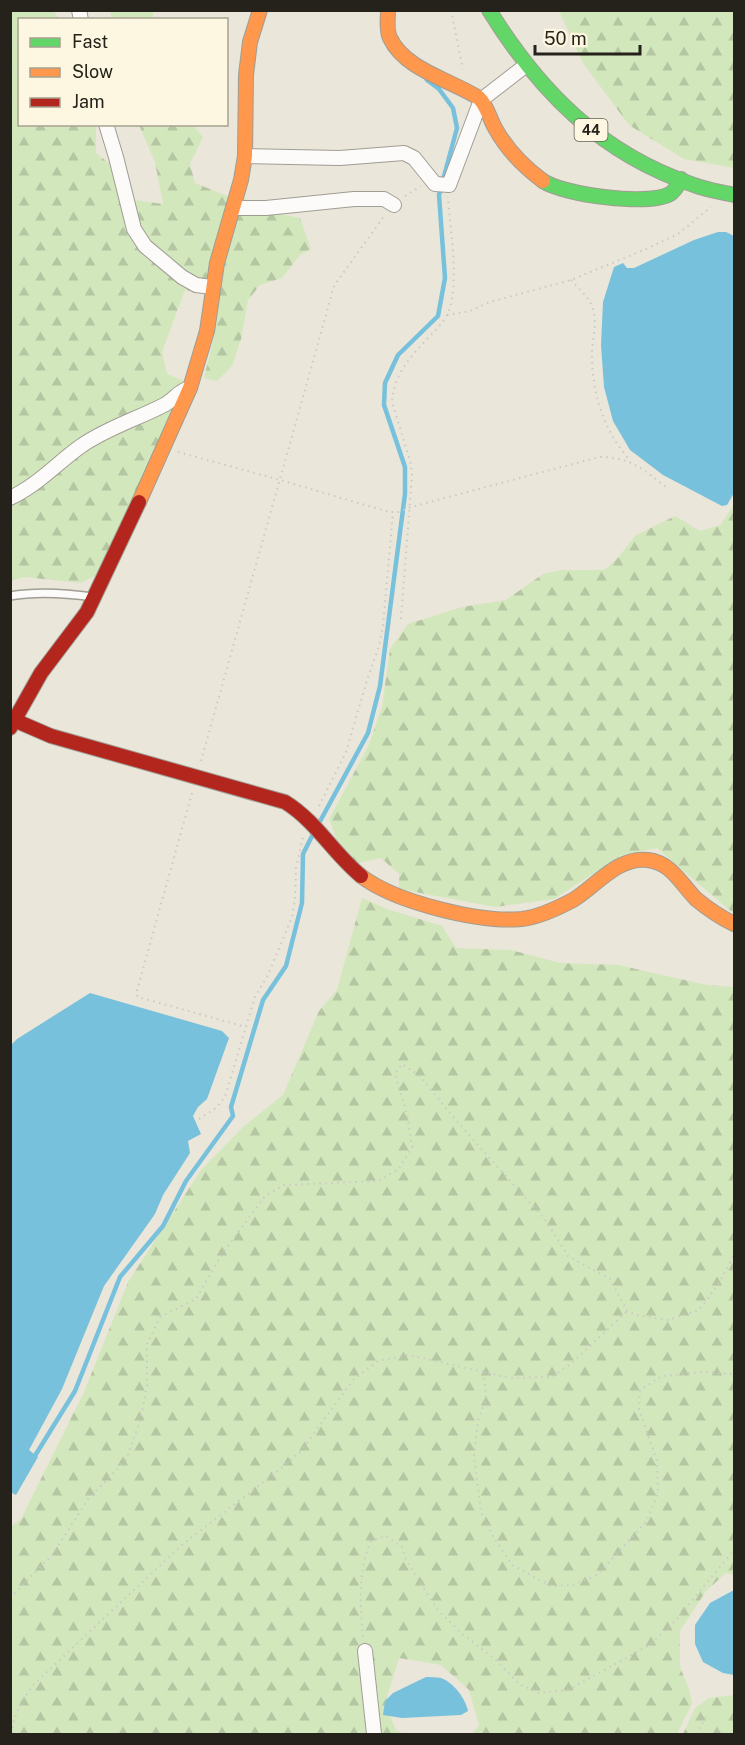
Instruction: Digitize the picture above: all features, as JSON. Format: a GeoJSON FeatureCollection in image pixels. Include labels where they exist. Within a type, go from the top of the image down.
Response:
{"type":"FeatureCollection","features":[{"type":"Feature","properties":{"kind":"street"},"geometry":{"type":"LineString","coordinates":[[260,10],[250,42],[246,75],[245,156],[234,208],[212,287],[207,331],[190,388],[95,597],[87,612],[41,673],[12,724],[285,802],[300,810],[317,826],[342,858],[368,883],[399,898],[496,919],[523,919],[544,913],[574,899],[623,864],[645,859],[657,861],[669,867],[699,902],[715,914],[735,924]]}},
{"type":"Feature","properties":{"kind":"street"},"geometry":{"type":"LineString","coordinates":[[388,10],[387,29],[398,50],[412,61],[481,99],[495,129],[520,161],[548,184],[580,194],[626,199],[670,196],[681,179]]}},
{"type":"Feature","properties":{"kind":"street","name":"44"},"geometry":{"type":"LineString","coordinates":[[489,10],[506,41],[525,66],[552,97],[582,125],[656,170],[694,185],[735,195]]}},
{"type":"Feature","properties":{"kind":"street"},"geometry":{"type":"LineString","coordinates":[[245,156],[340,158],[404,153],[414,158],[440,184],[481,99],[525,66]]}},
{"type":"Feature","properties":{"kind":"street"},"geometry":{"type":"LineString","coordinates":[[107,126],[134,229],[145,246],[182,277],[196,285],[212,287]]}},
{"type":"Feature","properties":{"kind":"street"},"geometry":{"type":"LineString","coordinates":[[234,208],[266,208],[374,199],[384,199],[394,205]]}},
{"type":"Feature","properties":{"kind":"street"},"geometry":{"type":"LineString","coordinates":[[10,498],[27,490],[79,447],[102,432],[167,404],[183,389],[190,388]]}},
{"type":"Feature","properties":{"kind":"street"},"geometry":{"type":"LineString","coordinates":[[365,1651],[375,1734]]}},
{"type":"Feature","properties":{"kind":"lane"},"geometry":{"type":"LineString","coordinates":[[10,596],[28,592],[95,597]]}},
{"type":"Feature","properties":{"kind":"path"},"geometry":{"type":"LineString","coordinates":[[451,10],[466,81],[466,91]]}},
{"type":"Feature","properties":{"kind":"path"},"geometry":{"type":"LineString","coordinates":[[246,1027],[138,997],[136,994],[334,286],[394,205],[440,184],[448,198],[452,302],[447,315],[409,357],[392,391],[392,402],[411,464],[401,619]]}},
{"type":"Feature","properties":{"kind":"path"},"geometry":{"type":"LineString","coordinates":[[447,315],[470,311],[490,302],[571,280],[678,234],[711,206]]}},
{"type":"Feature","properties":{"kind":"path"},"geometry":{"type":"LineString","coordinates":[[571,280],[589,299],[594,311],[592,353],[596,394],[608,429],[619,448],[632,462],[669,489]]}},
{"type":"Feature","properties":{"kind":"path"},"geometry":{"type":"LineString","coordinates":[[163,448],[389,512],[398,512],[409,507],[599,457],[618,457],[632,462]]}},
{"type":"Feature","properties":{"kind":"path"},"geometry":{"type":"LineString","coordinates":[[10,1598],[52,1554],[88,1499],[126,1460],[140,1420],[147,1386],[147,1344],[160,1317],[196,1299],[222,1254],[265,1196],[284,1185],[378,1181],[399,1169],[412,1147],[407,1114],[394,1074],[402,1064],[420,1076],[453,1117],[547,1222],[568,1256],[610,1279],[627,1311],[636,1315],[668,1320],[699,1311],[735,1255]]}},
{"type":"Feature","properties":{"kind":"path"},"geometry":{"type":"LineString","coordinates":[[12,1734],[21,1702],[34,1684],[183,1544],[274,1474],[300,1451],[353,1380],[378,1361],[409,1355],[510,1378],[552,1377],[573,1362],[627,1311]]}},
{"type":"Feature","properties":{"kind":"path"},"geometry":{"type":"LineString","coordinates":[[484,1372],[486,1399],[478,1421],[474,1456],[481,1512],[494,1538],[512,1565],[550,1586],[573,1585],[597,1575],[646,1522],[658,1494],[657,1461],[639,1409],[640,1390],[662,1376],[703,1372],[735,1374]]}},
{"type":"Feature","properties":{"kind":"path"},"geometry":{"type":"LineString","coordinates":[[365,1651],[361,1616],[364,1556],[371,1541],[386,1536],[402,1546],[406,1560],[437,1609],[461,1633],[495,1659],[519,1684],[539,1693],[568,1690],[648,1646],[675,1621],[735,1550]]}},
{"type":"Feature","properties":{"kind":"path"},"geometry":{"type":"LineString","coordinates":[[696,1734],[708,1714]]}},
{"type":"Feature","properties":{"kind":"green space"},"geometry":{"type":"Polygon","coordinates":[[[11,11],[54,11],[58,18],[18,18],[18,126],[96,126],[96,153],[111,165],[120,198],[163,204],[155,162],[139,126],[194,126],[203,137],[190,164],[195,183],[227,196],[266,203],[276,213],[300,218],[311,249],[300,255],[282,278],[260,285],[248,300],[241,339],[232,366],[217,381],[204,378],[214,337],[204,293],[185,290],[162,352],[167,374],[184,381],[102,572],[81,583],[24,577],[11,581],[11,11]]]}},
{"type":"Feature","properties":{"kind":"green space"},"geometry":{"type":"Polygon","coordinates":[[[110,11],[153,11],[153,18],[112,18],[110,11]]]}},
{"type":"Feature","properties":{"kind":"green space"},"geometry":{"type":"Polygon","coordinates":[[[559,11],[734,11],[734,168],[684,159],[629,125],[583,63],[559,11]]]}},
{"type":"Feature","properties":{"kind":"green space"},"geometry":{"type":"Polygon","coordinates":[[[734,505],[734,914],[657,848],[622,855],[554,899],[495,907],[399,889],[399,874],[381,858],[358,863],[336,838],[329,819],[368,747],[382,707],[390,649],[408,624],[462,607],[506,600],[543,574],[561,570],[604,570],[617,559],[635,536],[675,516],[700,531],[720,525],[734,505]]]}},
{"type":"Feature","properties":{"kind":"green space"},"geometry":{"type":"Polygon","coordinates":[[[362,898],[387,909],[442,926],[456,948],[511,950],[560,963],[618,965],[707,985],[734,987],[734,1575],[726,1573],[706,1591],[680,1631],[680,1667],[692,1704],[677,1734],[472,1734],[479,1725],[469,1690],[441,1665],[399,1658],[385,1703],[396,1730],[404,1734],[11,1734],[11,1526],[21,1519],[84,1392],[128,1282],[201,1170],[244,1126],[283,1095],[319,1011],[337,990],[362,898]]]}},
{"type":"Feature","properties":{"kind":"green space"},"geometry":{"type":"Polygon","coordinates":[[[734,1695],[734,1734],[683,1734],[695,1708],[709,1698],[734,1695]]]}},
{"type":"Feature","properties":{"kind":"water"},"geometry":{"type":"Polygon","coordinates":[[[718,232],[726,232],[734,236],[734,493],[727,505],[722,506],[663,475],[630,450],[613,421],[604,387],[601,345],[603,302],[614,267],[623,263],[627,268],[634,268],[694,240],[718,232]]]}},
{"type":"Feature","properties":{"kind":"water"},"geometry":{"type":"Polygon","coordinates":[[[90,993],[222,1031],[229,1038],[207,1099],[198,1107],[193,1116],[201,1134],[188,1141],[190,1153],[163,1195],[155,1214],[104,1286],[62,1389],[29,1450],[38,1457],[16,1495],[10,1492],[11,1045],[90,993]]]}},
{"type":"Feature","properties":{"kind":"water"},"geometry":{"type":"Polygon","coordinates":[[[734,1590],[734,1675],[723,1673],[703,1662],[695,1644],[695,1625],[710,1603],[734,1590]]]}},
{"type":"Feature","properties":{"kind":"water"},"geometry":{"type":"Polygon","coordinates":[[[426,1677],[441,1678],[450,1683],[462,1696],[468,1711],[461,1715],[402,1718],[383,1715],[385,1701],[393,1693],[426,1677]]]}},
{"type":"Feature","properties":{"kind":"waterway"},"geometry":{"type":"LineString","coordinates":[[318,825],[368,733],[380,686],[405,494],[405,467],[384,405],[385,383],[398,355],[438,316],[445,278],[439,195],[457,128],[453,108],[439,89],[427,80]]}},
{"type":"Feature","properties":{"kind":"waterway"},"geometry":{"type":"LineString","coordinates":[[33,1459],[75,1391],[120,1277],[163,1226],[186,1181],[233,1116],[231,1107],[263,1000],[286,966],[302,903],[303,854],[314,832]]}},
{"type":"Feature","properties":{"kind":"traffic: fast"},"geometry":{"type":"LineString","coordinates":[[489,10],[508,40],[551,93],[601,137],[661,172],[699,187],[734,195]]}},
{"type":"Feature","properties":{"kind":"traffic: fast"},"geometry":{"type":"LineString","coordinates":[[543,181],[569,191],[606,197],[644,199],[670,194],[681,179]]}},
{"type":"Feature","properties":{"kind":"traffic: slow"},"geometry":{"type":"LineString","coordinates":[[139,502],[190,388],[207,331],[217,263],[241,180],[245,156],[246,75],[250,42],[260,10]]}},
{"type":"Feature","properties":{"kind":"traffic: slow"},"geometry":{"type":"LineString","coordinates":[[388,10],[389,35],[397,49],[417,66],[479,98],[504,143],[543,181]]}},
{"type":"Feature","properties":{"kind":"traffic: slow"},"geometry":{"type":"LineString","coordinates":[[361,876],[394,894],[438,909],[483,918],[522,919],[542,914],[573,900],[617,867],[637,860],[648,860],[664,865],[696,899],[714,913],[734,924]]}},
{"type":"Feature","properties":{"kind":"traffic: jam"},"geometry":{"type":"LineString","coordinates":[[10,728],[41,673],[87,612],[139,502]]}},
{"type":"Feature","properties":{"kind":"traffic: jam"},"geometry":{"type":"LineString","coordinates":[[14,720],[51,736],[285,802],[306,818],[361,876]]}}]}
